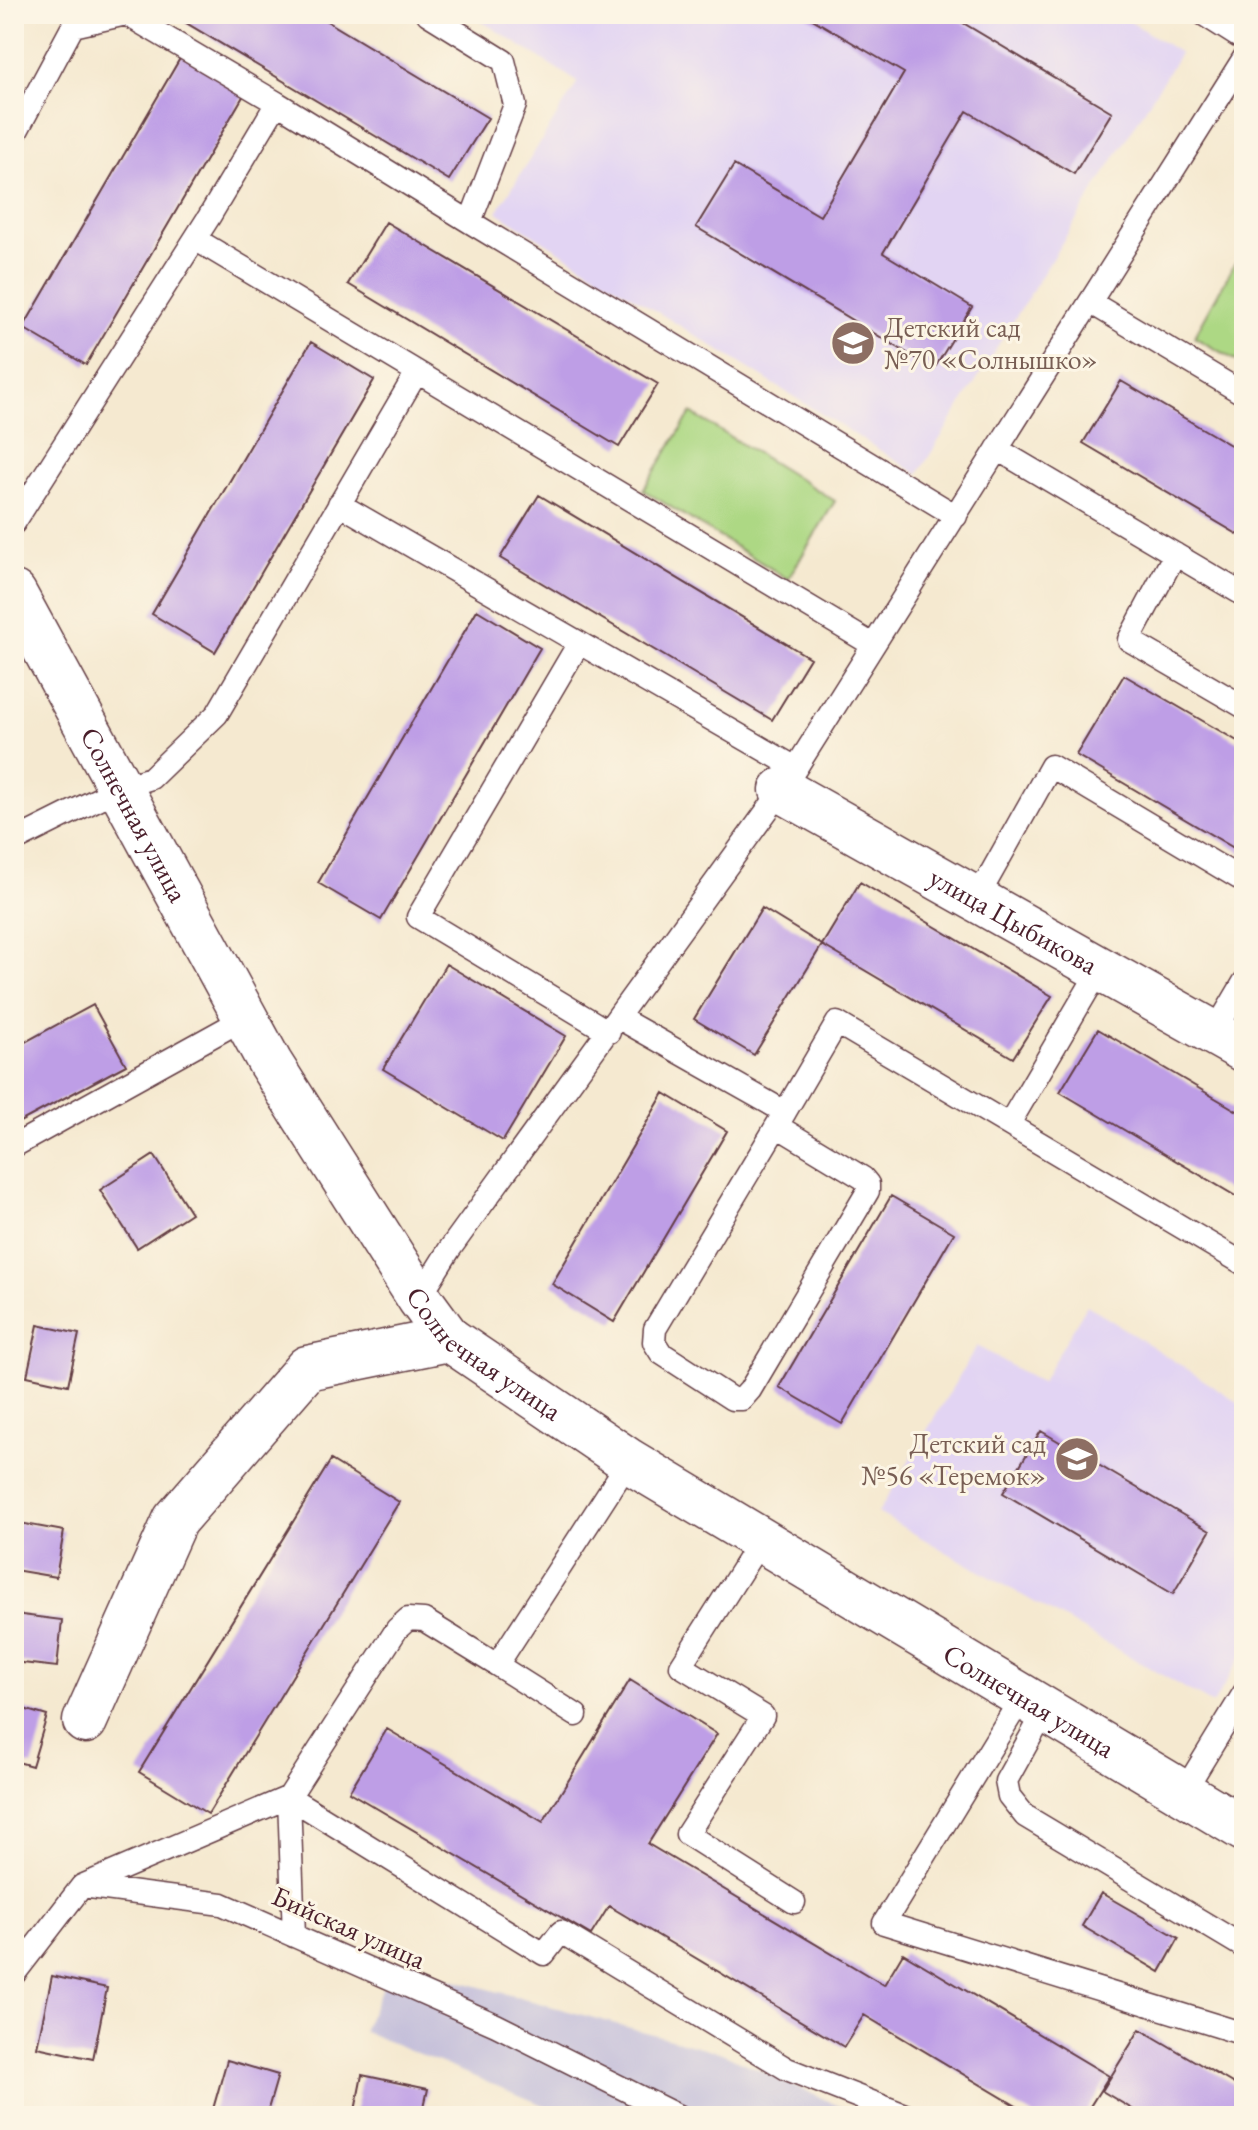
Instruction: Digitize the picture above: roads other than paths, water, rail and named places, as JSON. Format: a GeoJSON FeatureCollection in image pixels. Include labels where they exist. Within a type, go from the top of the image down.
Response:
{"type":"FeatureCollection","features":[{"type":"Feature","properties":{"kind":"street","name":"Солнечная улица"},"geometry":{"type":"LineString","coordinates":[[14,593],[270,1063],[419,1298],[449,1339],[629,1461],[1244,1829]]}},
{"type":"Feature","properties":{"kind":"street","name":"улица Цыбикова"},"geometry":{"type":"LineString","coordinates":[[789,779],[976,900],[1229,1041]]}},
{"type":"Feature","properties":{"kind":"street"},"geometry":{"type":"LineString","coordinates":[[85,1721],[175,1520],[307,1368],[449,1339]]}},
{"type":"Feature","properties":{"kind":"lane"},"geometry":{"type":"LineString","coordinates":[[14,136],[65,20],[126,14],[956,516]]}},
{"type":"Feature","properties":{"kind":"lane"},"geometry":{"type":"LineString","coordinates":[[428,14],[504,61],[515,105],[470,222]]}},
{"type":"Feature","properties":{"kind":"lane"},"geometry":{"type":"LineString","coordinates":[[1203,14],[1244,40]]}},
{"type":"Feature","properties":{"kind":"lane"},"geometry":{"type":"LineString","coordinates":[[419,1298],[449,1250],[789,779],[1244,58]]}},
{"type":"Feature","properties":{"kind":"lane"},"geometry":{"type":"LineString","coordinates":[[14,523],[195,239],[277,103]]}},
{"type":"Feature","properties":{"kind":"lane"},"geometry":{"type":"LineString","coordinates":[[195,239],[873,645]]}},
{"type":"Feature","properties":{"kind":"lane"},"geometry":{"type":"LineString","coordinates":[[1090,302],[1244,394]]}},
{"type":"Feature","properties":{"kind":"lane"},"geometry":{"type":"LineString","coordinates":[[14,841],[120,788],[151,778],[217,714],[417,372]]}},
{"type":"Feature","properties":{"kind":"lane"},"geometry":{"type":"LineString","coordinates":[[997,449],[1244,595]]}},
{"type":"Feature","properties":{"kind":"lane"},"geometry":{"type":"LineString","coordinates":[[339,504],[579,643],[789,779]]}},
{"type":"Feature","properties":{"kind":"lane"},"geometry":{"type":"LineString","coordinates":[[1175,554],[1129,640],[1244,707]]}},
{"type":"Feature","properties":{"kind":"lane"},"geometry":{"type":"LineString","coordinates":[[579,643],[418,917],[781,1119],[868,1184],[868,1191],[742,1399],[732,1399],[661,1353],[654,1342],[655,1329],[781,1119],[837,1023],[1244,1264]]}},
{"type":"Feature","properties":{"kind":"lane"},"geometry":{"type":"LineString","coordinates":[[976,900],[1051,766],[1244,881]]}},
{"type":"Feature","properties":{"kind":"lane"},"geometry":{"type":"LineString","coordinates":[[1009,1124],[1100,969]]}},
{"type":"Feature","properties":{"kind":"lane"},"geometry":{"type":"LineString","coordinates":[[1229,1041],[1244,982]]}},
{"type":"Feature","properties":{"kind":"lane"},"geometry":{"type":"LineString","coordinates":[[14,1146],[245,1018]]}},
{"type":"Feature","properties":{"kind":"lane"},"geometry":{"type":"LineString","coordinates":[[497,1665],[629,1461]]}},
{"type":"Feature","properties":{"kind":"lane"},"geometry":{"type":"LineString","coordinates":[[761,1540],[681,1666],[763,1716],[687,1834],[794,1902]]}},
{"type":"Feature","properties":{"kind":"lane"},"geometry":{"type":"LineString","coordinates":[[14,1974],[82,1886],[289,1797],[397,1629],[408,1619],[424,1620],[576,1715]]}},
{"type":"Feature","properties":{"kind":"lane"},"geometry":{"type":"LineString","coordinates":[[1183,1793],[1244,1693]]}},
{"type":"Feature","properties":{"kind":"lane"},"geometry":{"type":"LineString","coordinates":[[1034,1704],[1006,1781],[1009,1796],[1025,1816],[1244,1947]]}},
{"type":"Feature","properties":{"kind":"lane"},"geometry":{"type":"LineString","coordinates":[[1034,1704],[884,1923],[1244,2034]]}},
{"type":"Feature","properties":{"kind":"lane"},"geometry":{"type":"LineString","coordinates":[[289,1797],[294,1936]]}},
{"type":"Feature","properties":{"kind":"lane"},"geometry":{"type":"LineString","coordinates":[[289,1797],[544,1954],[561,1932],[787,2069],[907,2116]]}},
{"type":"Feature","properties":{"kind":"lane","name":"Бийская улица"},"geometry":{"type":"LineString","coordinates":[[82,1886],[222,1904],[496,2025],[678,2116]]}},
{"type":"Feature","properties":{"kind":"place","name":"Детский сад №70 «Солнышко»"},"geometry":{"type":"Point","coordinates":[853,343]}},
{"type":"Feature","properties":{"kind":"place","name":"Детский сад №56 «Теремок»"},"geometry":{"type":"Point","coordinates":[1077,1459]}}]}
